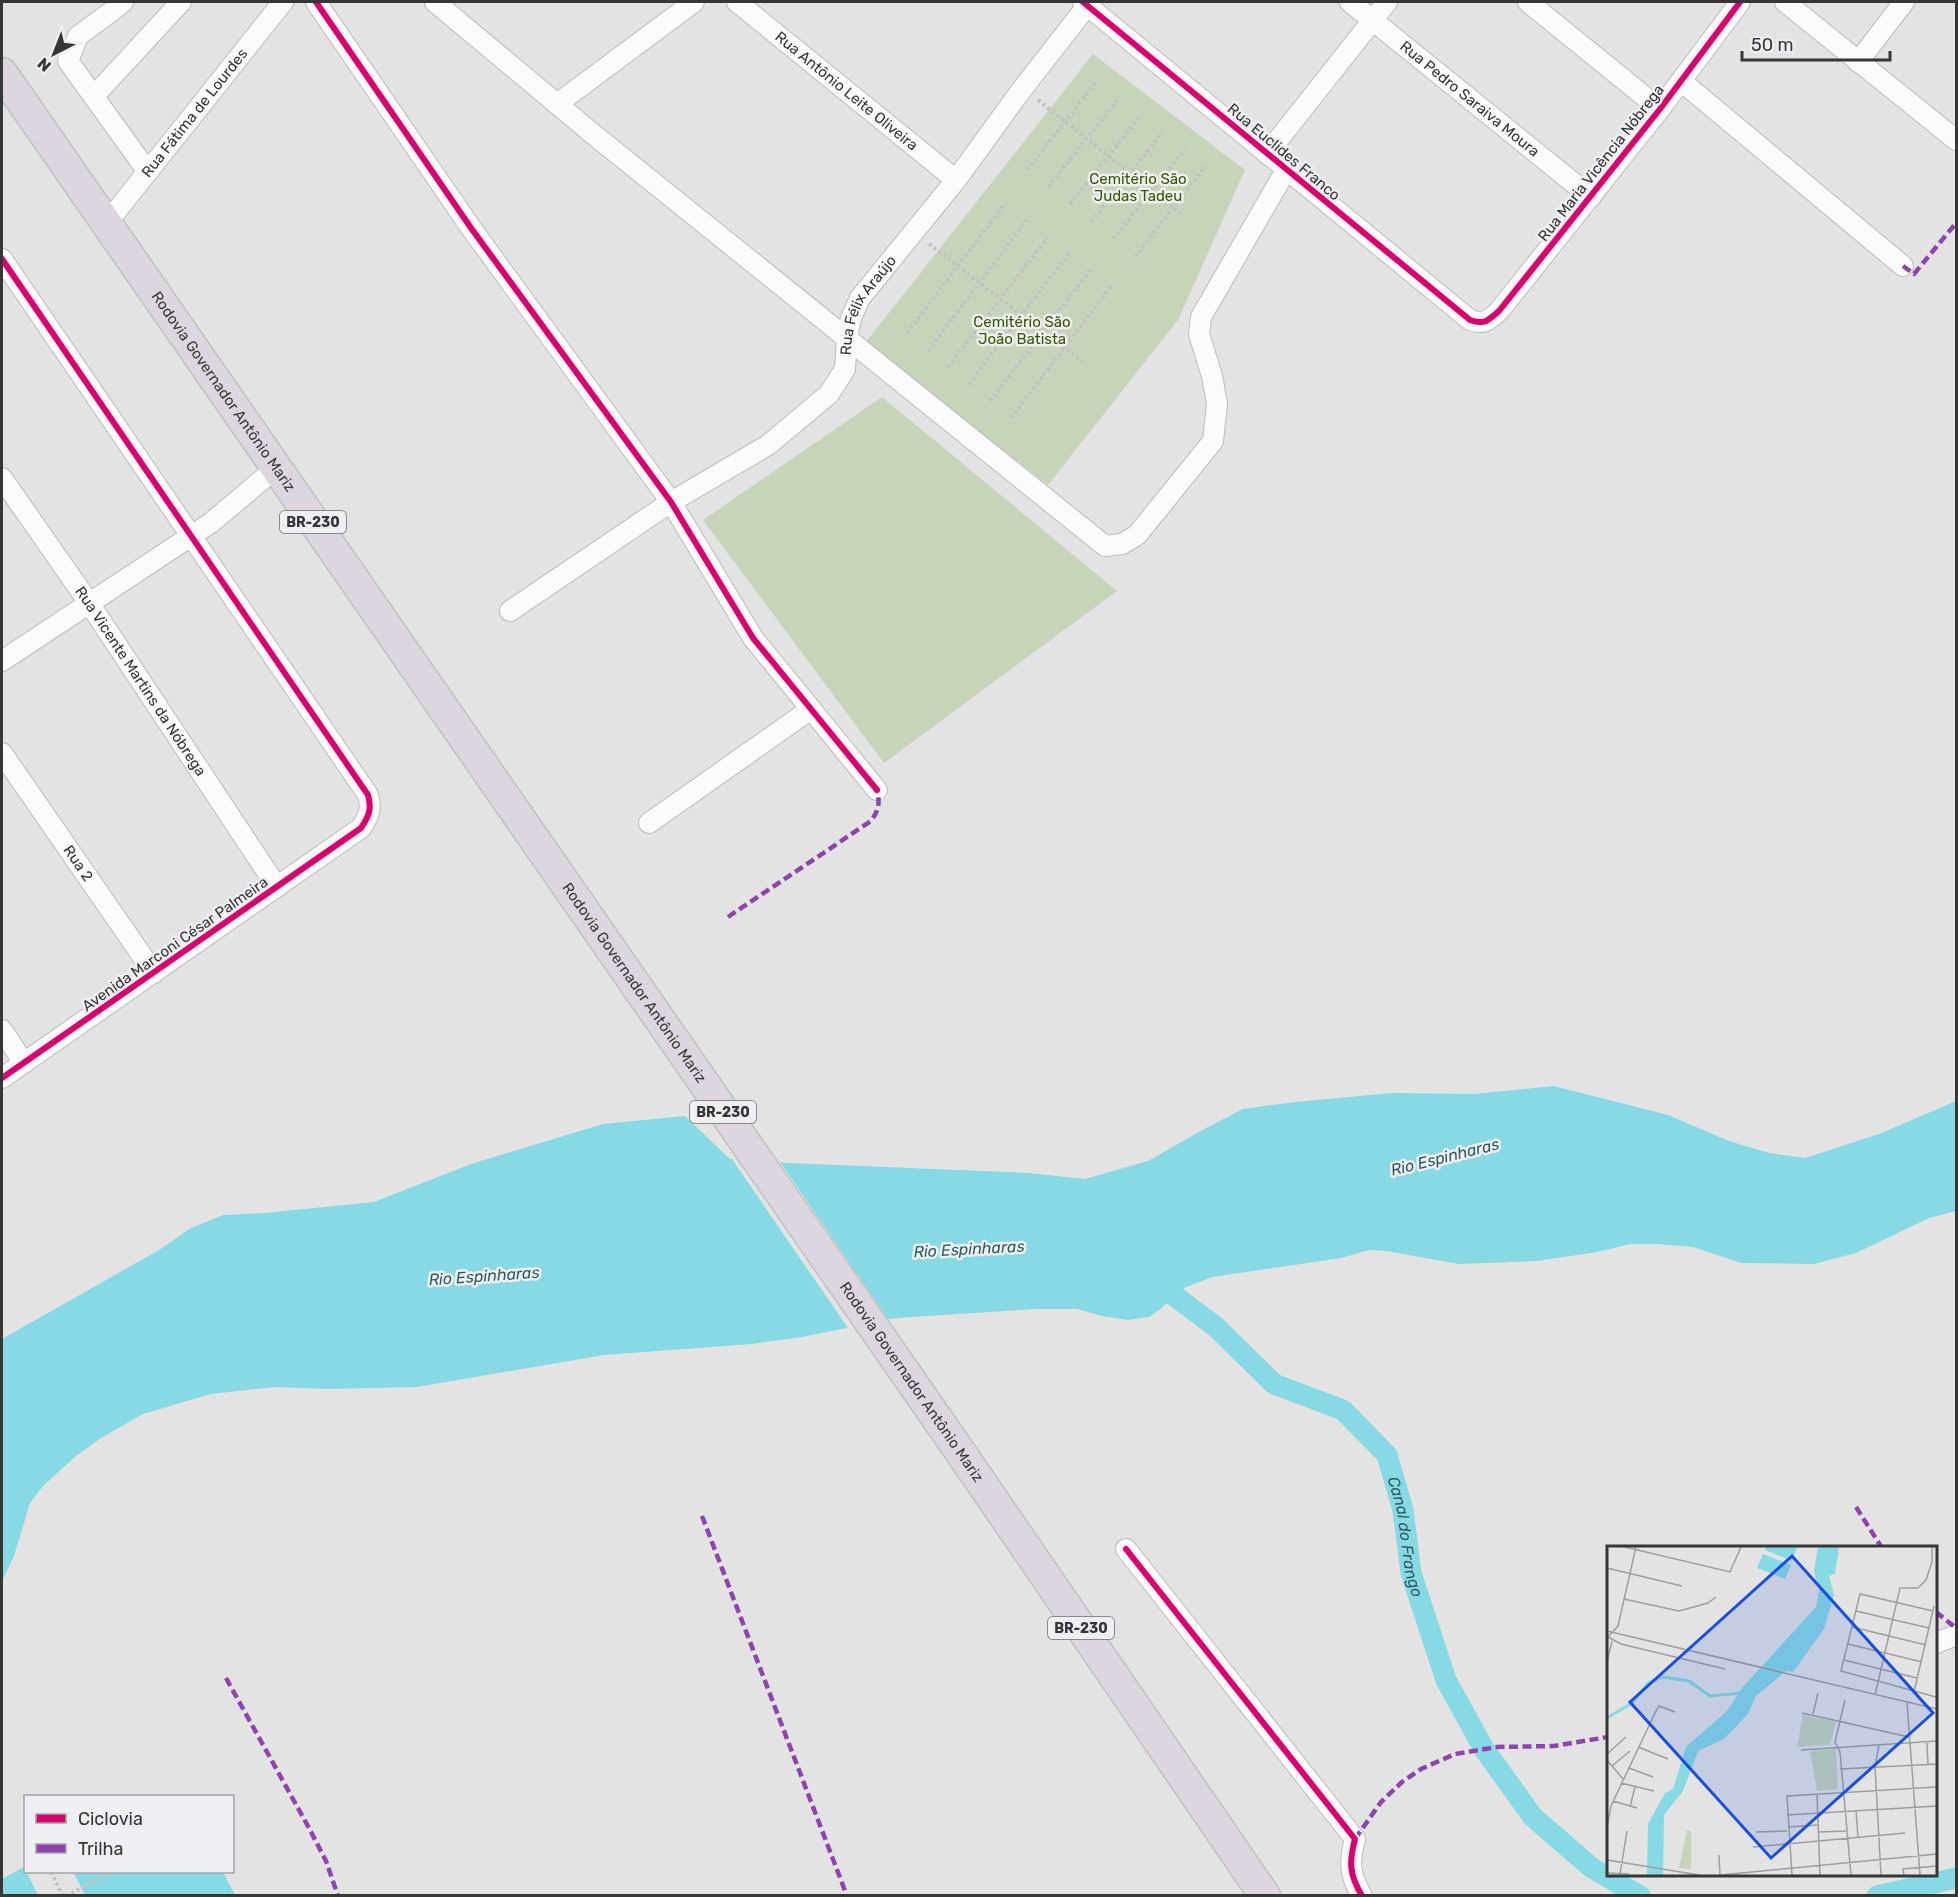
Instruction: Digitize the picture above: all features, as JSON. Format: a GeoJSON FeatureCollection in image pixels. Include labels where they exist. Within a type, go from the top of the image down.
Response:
{"type":"FeatureCollection","features":[{"type":"Feature","properties":{"kind":"highway","name":"Rodovia Governador Antônio Mariz"},"geometry":{"type":"LineString","coordinates":[[2,73],[944,1429],[1265,1896]]}},
{"type":"Feature","properties":{"kind":"street"},"geometry":{"type":"LineString","coordinates":[[123,2],[78,36],[68,61],[147,172]]}},
{"type":"Feature","properties":{"kind":"street"},"geometry":{"type":"LineString","coordinates":[[94,96],[180,2]]}},
{"type":"Feature","properties":{"kind":"street","name":"Rua Fátima de Lourdes"},"geometry":{"type":"LineString","coordinates":[[106,224],[283,2]]}},
{"type":"Feature","properties":{"kind":"street"},"geometry":{"type":"LineString","coordinates":[[316,2],[471,228],[671,502],[753,638],[877,790]]}},
{"type":"Feature","properties":{"kind":"street"},"geometry":{"type":"LineString","coordinates":[[435,2],[557,104],[1105,546],[1122,544],[1137,535],[1213,441],[1218,404],[1199,334],[1201,317],[1286,170]]}},
{"type":"Feature","properties":{"kind":"street"},"geometry":{"type":"LineString","coordinates":[[557,104],[694,2]]}},
{"type":"Feature","properties":{"kind":"street","name":"Rua Antônio Leite Oliveira"},"geometry":{"type":"LineString","coordinates":[[737,2],[956,180]]}},
{"type":"Feature","properties":{"kind":"street","name":"Rua Pedro Saraiva Moura"},"geometry":{"type":"LineString","coordinates":[[1350,2],[1591,197]]}},
{"type":"Feature","properties":{"kind":"street"},"geometry":{"type":"LineString","coordinates":[[1267,154],[1387,2]]}},
{"type":"Feature","properties":{"kind":"street"},"geometry":{"type":"LineString","coordinates":[[1528,2],[1660,109]]}},
{"type":"Feature","properties":{"kind":"street","name":"Rua Maria Vicência Nóbrega"},"geometry":{"type":"LineString","coordinates":[[1470,320],[1479,323],[1489,320],[1499,311],[1660,109],[1740,2]]}},
{"type":"Feature","properties":{"kind":"street"},"geometry":{"type":"LineString","coordinates":[[1785,2],[1956,140]]}},
{"type":"Feature","properties":{"kind":"street"},"geometry":{"type":"LineString","coordinates":[[1858,62],[1904,2]]}},
{"type":"Feature","properties":{"kind":"street","name":"Rua Félix Araújo"},"geometry":{"type":"LineString","coordinates":[[510,611],[671,502],[768,445],[829,394],[845,369],[851,318],[860,298],[956,180],[1087,3]]}},
{"type":"Feature","properties":{"kind":"street","name":"Rua Euclides Franco"},"geometry":{"type":"LineString","coordinates":[[1087,3],[1470,320]]}},
{"type":"Feature","properties":{"kind":"street"},"geometry":{"type":"LineString","coordinates":[[1681,81],[1903,266]]}},
{"type":"Feature","properties":{"kind":"street"},"geometry":{"type":"LineString","coordinates":[[2,259],[191,536]]}},
{"type":"Feature","properties":{"kind":"street"},"geometry":{"type":"LineString","coordinates":[[2,661],[212,522],[276,468]]}},
{"type":"Feature","properties":{"kind":"street","name":"Rua Vicente Martins da Nóbrega"},"geometry":{"type":"LineString","coordinates":[[2,478],[89,603],[277,887]]}},
{"type":"Feature","properties":{"kind":"street","name":"Avenida Marconi César Palmeira"},"geometry":{"type":"LineString","coordinates":[[2,1078],[361,828],[369,815],[371,805],[368,795],[191,536]]}},
{"type":"Feature","properties":{"kind":"street"},"geometry":{"type":"LineString","coordinates":[[649,823],[811,709]]}},
{"type":"Feature","properties":{"kind":"street","name":"Rua 2"},"geometry":{"type":"LineString","coordinates":[[2,753],[154,974]]}},
{"type":"Feature","properties":{"kind":"street"},"geometry":{"type":"LineString","coordinates":[[2,1030],[24,1063]]}},
{"type":"Feature","properties":{"kind":"street"},"geometry":{"type":"LineString","coordinates":[[1126,1549],[1355,1839],[1350,1856],[1350,1870],[1362,1896]]}},
{"type":"Feature","properties":{"kind":"street"},"geometry":{"type":"LineString","coordinates":[[1937,1642],[1956,1635]]}},
{"type":"Feature","properties":{"kind":"path"},"geometry":{"type":"LineString","coordinates":[[1027,170],[1098,80]]}},
{"type":"Feature","properties":{"kind":"path"},"geometry":{"type":"LineString","coordinates":[[1023,88],[1181,214]]}},
{"type":"Feature","properties":{"kind":"path"},"geometry":{"type":"LineString","coordinates":[[1048,187],[1120,97]]}},
{"type":"Feature","properties":{"kind":"path"},"geometry":{"type":"LineString","coordinates":[[1070,204],[1142,115]]}},
{"type":"Feature","properties":{"kind":"path"},"geometry":{"type":"LineString","coordinates":[[1091,222],[1163,132]]}},
{"type":"Feature","properties":{"kind":"path"},"geometry":{"type":"LineString","coordinates":[[1113,239],[1185,149]]}},
{"type":"Feature","properties":{"kind":"path"},"geometry":{"type":"LineString","coordinates":[[1135,257],[1206,166]]}},
{"type":"Feature","properties":{"kind":"path"},"geometry":{"type":"LineString","coordinates":[[907,333],[1005,204]]}},
{"type":"Feature","properties":{"kind":"path"},"geometry":{"type":"LineString","coordinates":[[928,351],[1027,220]]}},
{"type":"Feature","properties":{"kind":"path"},"geometry":{"type":"LineString","coordinates":[[914,232],[1083,362]]}},
{"type":"Feature","properties":{"kind":"path"},"geometry":{"type":"LineString","coordinates":[[948,367],[1048,237]]}},
{"type":"Feature","properties":{"kind":"path"},"geometry":{"type":"LineString","coordinates":[[969,384],[1070,253]]}},
{"type":"Feature","properties":{"kind":"path"},"geometry":{"type":"LineString","coordinates":[[990,401],[1091,269]]}},
{"type":"Feature","properties":{"kind":"path"},"geometry":{"type":"LineString","coordinates":[[1011,418],[1112,285]]}},
{"type":"Feature","properties":{"kind":"path"},"geometry":{"type":"LineString","coordinates":[[52,1873],[64,1896],[111,1873]]}},
{"type":"Feature","properties":{"kind":"green space"},"geometry":{"type":"Polygon","coordinates":[[[1093,54],[1245,170],[1178,320],[1048,485],[866,342],[1093,54]]]}},
{"type":"Feature","properties":{"kind":"green space"},"geometry":{"type":"Polygon","coordinates":[[[882,397],[1117,591],[884,763],[703,520],[882,397]]]}},
{"type":"Feature","properties":{"kind":"water","name":"Rio Espinharas"},"geometry":{"type":"Polygon","coordinates":[[[1554,1086],[1668,1115],[1729,1141],[1769,1153],[1805,1158],[1879,1134],[1956,1101],[1956,1211],[1929,1218],[1856,1253],[1814,1264],[1741,1263],[1693,1247],[1656,1244],[1630,1244],[1597,1252],[1537,1261],[1459,1264],[1369,1250],[1341,1258],[1212,1277],[1184,1288],[1149,1317],[1128,1320],[1077,1309],[1036,1309],[896,1318],[871,1322],[758,1160],[1028,1173],[1085,1179],[1148,1161],[1243,1109],[1392,1093],[1474,1094],[1554,1086]]]}},
{"type":"Feature","properties":{"kind":"water","name":"Rio Espinharas"},"geometry":{"type":"Polygon","coordinates":[[[685,1116],[730,1159],[751,1161],[866,1324],[752,1344],[604,1355],[417,1387],[328,1389],[274,1387],[211,1394],[143,1414],[101,1438],[76,1456],[43,1486],[30,1503],[14,1556],[2,1581],[2,1339],[159,1250],[191,1228],[223,1215],[374,1202],[471,1164],[603,1124],[685,1116]]]}},
{"type":"Feature","properties":{"kind":"water"},"geometry":{"type":"Polygon","coordinates":[[[24,1867],[24,1873],[27,1873],[38,1895],[2,1895],[2,1879],[24,1867]]]}},
{"type":"Feature","properties":{"kind":"water"},"geometry":{"type":"Polygon","coordinates":[[[74,1873],[224,1873],[235,1895],[85,1895],[74,1873]]]}},
{"type":"Feature","properties":{"kind":"pier"},"geometry":{"type":"Polygon","coordinates":[[[727,1152],[732,1157],[778,1159],[890,1322],[850,1331],[727,1152]]]}},
{"type":"Feature","properties":{"kind":"waterway","name":"Canal do Frango"},"geometry":{"type":"LineString","coordinates":[[1152,1279],[1216,1327],[1274,1384],[1343,1410],[1387,1455],[1403,1510],[1411,1573],[1446,1680],[1484,1749],[1533,1817],[1592,1868],[1640,1896]]}},
{"type":"Feature","properties":{"kind":"waterway","name":"Canal do Frango"},"geometry":{"type":"LineString","coordinates":[[1877,1896],[1956,1878]]}},
{"type":"Feature","properties":{"kind":"marked path"},"geometry":{"type":"LineString","coordinates":[[1903,266],[1914,274],[1956,223]]}},
{"type":"Feature","properties":{"kind":"marked path"},"geometry":{"type":"LineString","coordinates":[[728,917],[871,821],[878,806],[877,790]]}},
{"type":"Feature","properties":{"kind":"marked path"},"geometry":{"type":"LineString","coordinates":[[1856,1507],[1881,1546]]}},
{"type":"Feature","properties":{"kind":"marked path"},"geometry":{"type":"LineString","coordinates":[[702,1516],[847,1896]]}},
{"type":"Feature","properties":{"kind":"marked path"},"geometry":{"type":"LineString","coordinates":[[1937,1613],[1956,1628]]}},
{"type":"Feature","properties":{"kind":"marked path"},"geometry":{"type":"LineString","coordinates":[[226,1678],[326,1861],[338,1896]]}},
{"type":"Feature","properties":{"kind":"marked path"},"geometry":{"type":"LineString","coordinates":[[1355,1839],[1381,1802],[1402,1782],[1421,1769],[1455,1754],[1497,1747],[1554,1746],[1607,1737]]}},
{"type":"Feature","properties":{"kind":"cycle path"},"geometry":{"type":"LineString","coordinates":[[316,2],[471,228],[671,502],[753,638],[877,790]]}},
{"type":"Feature","properties":{"kind":"cycle path"},"geometry":{"type":"LineString","coordinates":[[1083,2],[1470,320],[1479,322],[1489,320],[1499,311],[1660,109],[1740,2]]}},
{"type":"Feature","properties":{"kind":"cycle path"},"geometry":{"type":"LineString","coordinates":[[2,259],[368,795],[370,804],[368,816],[361,828],[2,1078]]}},
{"type":"Feature","properties":{"kind":"cycle path"},"geometry":{"type":"LineString","coordinates":[[1126,1549],[1355,1839],[1351,1868],[1362,1896]]}},
{"type":"Feature","properties":{"kind":"park label","name":"Cemitério São Judas Tadeu"},"geometry":{"type":"Point","coordinates":[1138,188]}},
{"type":"Feature","properties":{"kind":"park label","name":"Cemitério São João Batista"},"geometry":{"type":"Point","coordinates":[1022,330]}}]}
